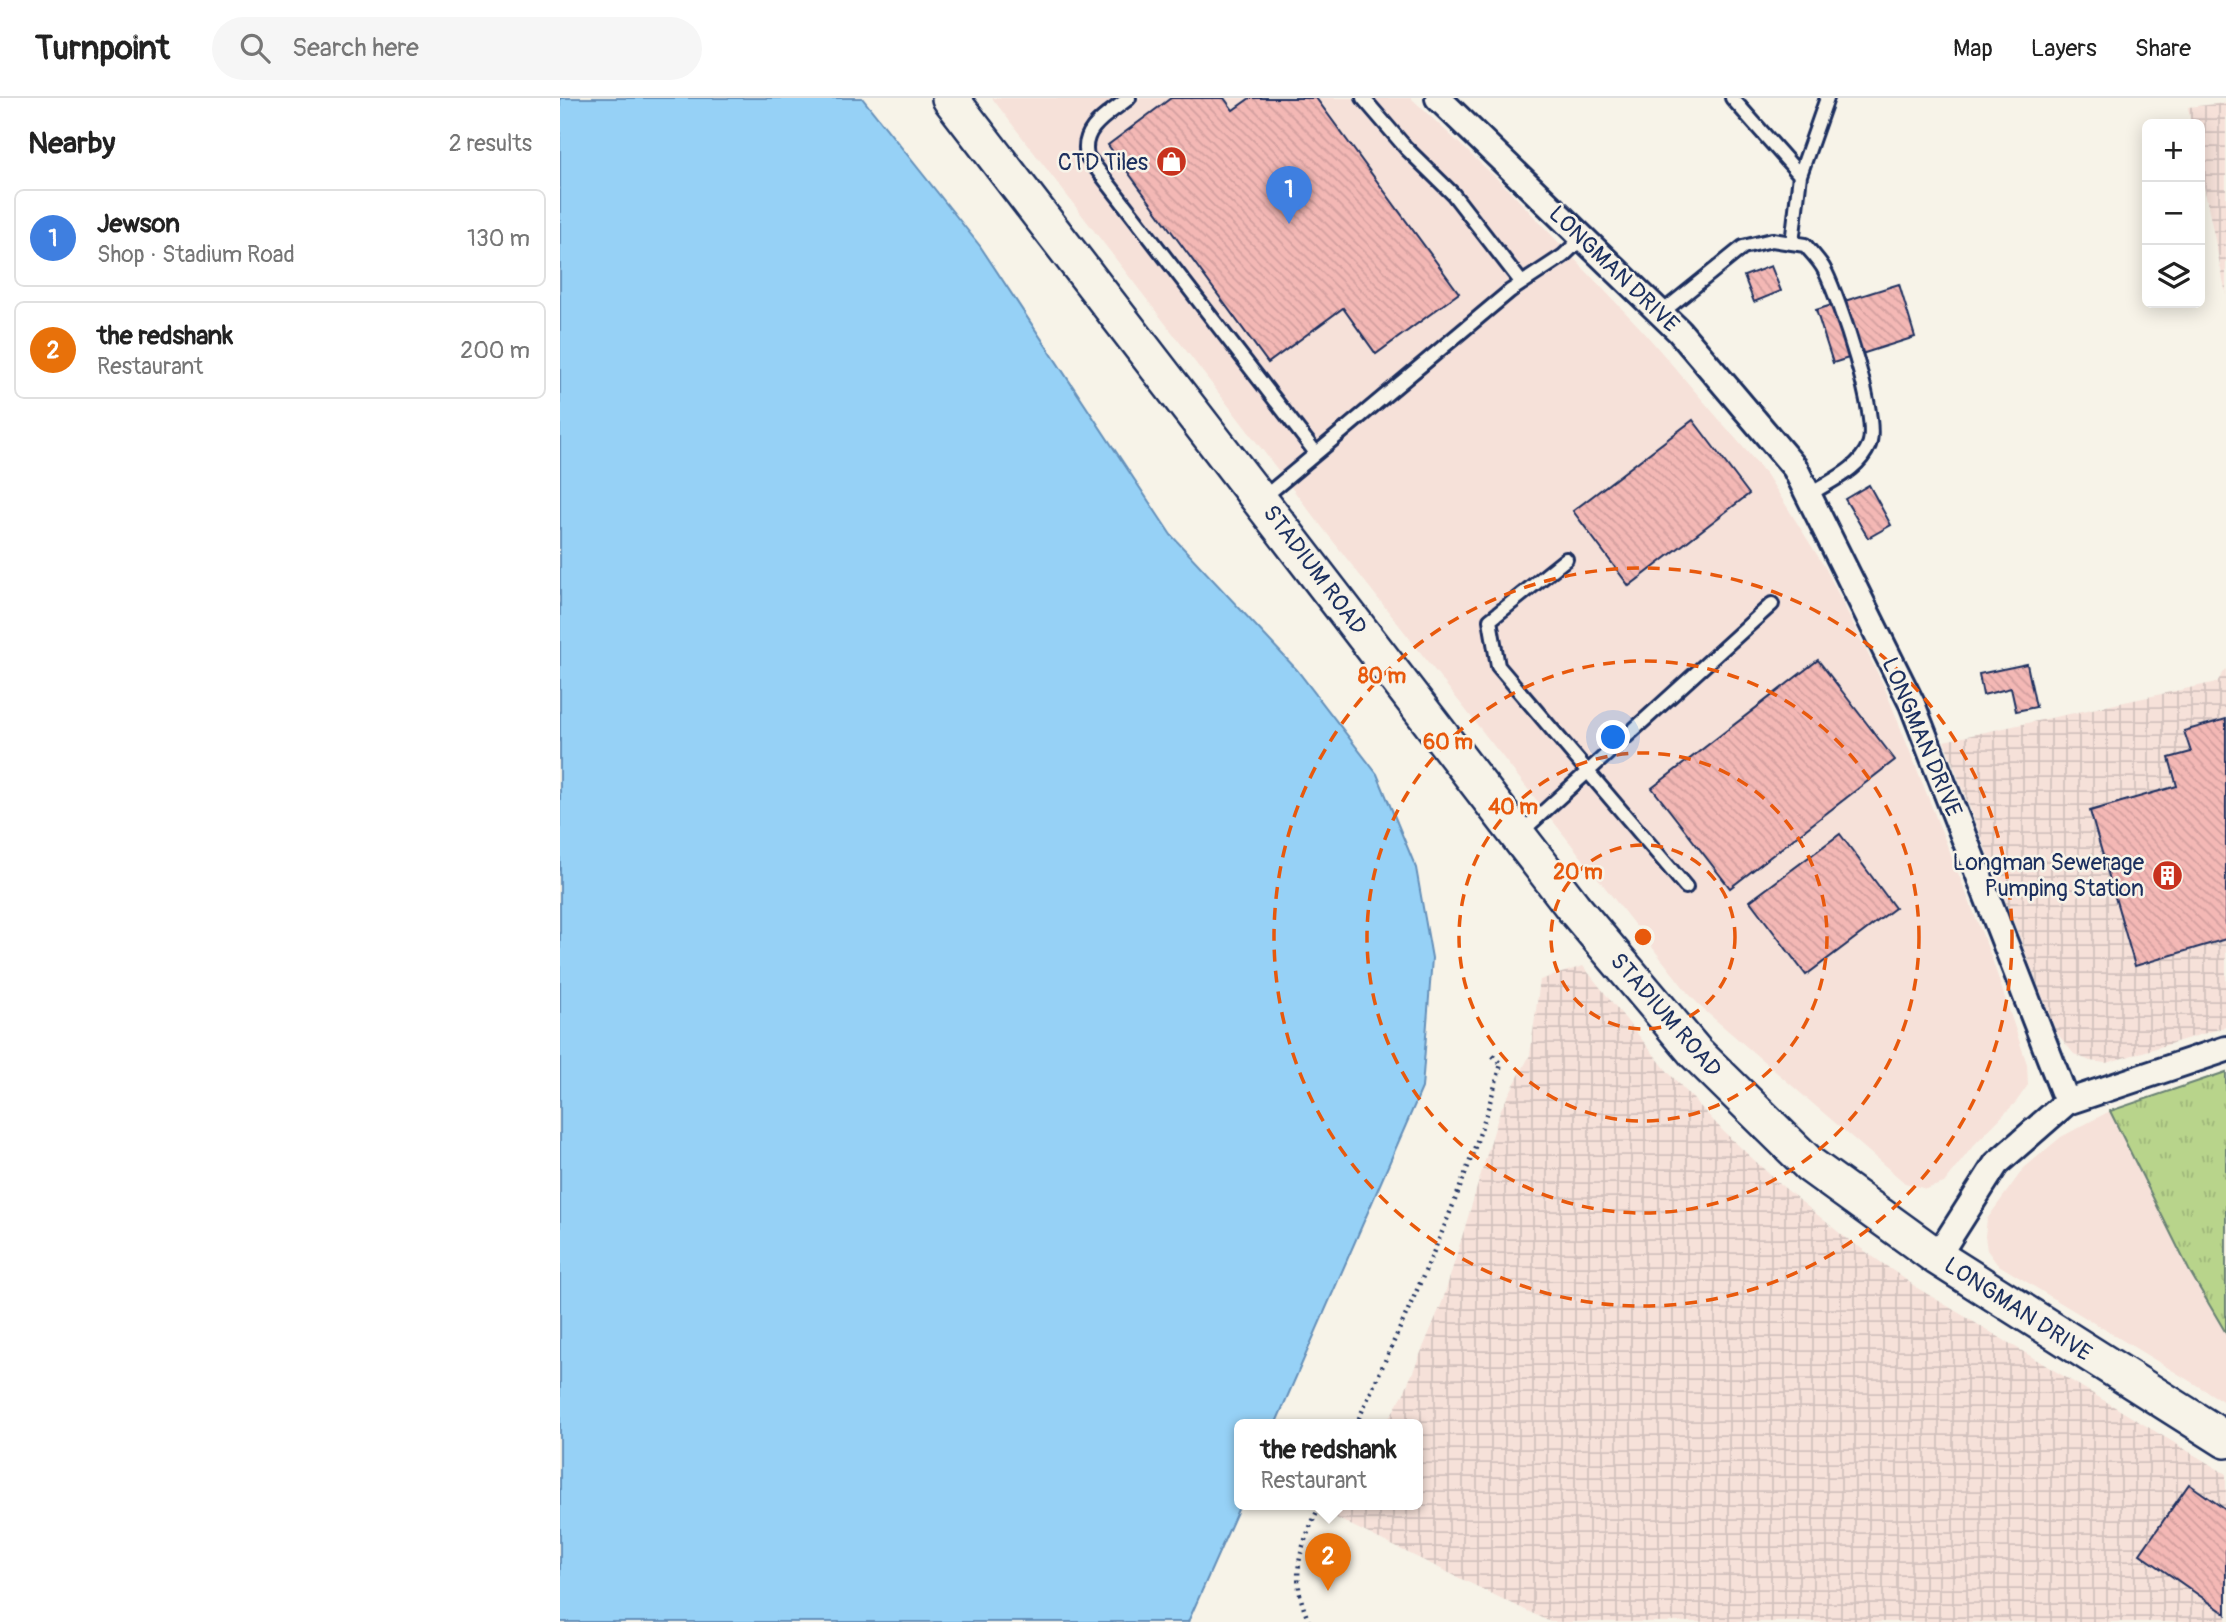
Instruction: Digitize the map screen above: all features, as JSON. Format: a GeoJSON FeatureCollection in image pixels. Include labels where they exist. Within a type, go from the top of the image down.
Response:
{"type":"FeatureCollection","features":[{"type":"Feature","properties":{"kind":"street","name":"STADIUM ROAD"},"geometry":{"type":"LineString","coordinates":[[950,98],[1573,907],[1696,1053],[1810,1165],[1937,1257]]}},
{"type":"Feature","properties":{"kind":"street","name":"LONGMAN DRIVE"},"geometry":{"type":"LineString","coordinates":[[1438,98],[1660,314],[1795,468],[1912,704],[2067,1102],[1996,1164],[1937,1257],[2175,1411],[2226,1440]]}},
{"type":"Feature","properties":{"kind":"street"},"geometry":{"type":"LineString","coordinates":[[2067,1102],[2226,1049]]}},
{"type":"Feature","properties":{"kind":"lane"},"geometry":{"type":"LineString","coordinates":[[1129,98],[1087,135],[1087,156],[1316,453]]}},
{"type":"Feature","properties":{"kind":"lane"},"geometry":{"type":"LineString","coordinates":[[1363,98],[1406,148],[1453,194],[1522,283]]}},
{"type":"Feature","properties":{"kind":"lane"},"geometry":{"type":"LineString","coordinates":[[1732,98],[1800,175]]}},
{"type":"Feature","properties":{"kind":"lane"},"geometry":{"type":"LineString","coordinates":[[1792,243],[1800,175],[1827,98]]}},
{"type":"Feature","properties":{"kind":"lane"},"geometry":{"type":"LineString","coordinates":[[1261,500],[1522,283],[1563,256],[1582,237]]}},
{"type":"Feature","properties":{"kind":"lane"},"geometry":{"type":"LineString","coordinates":[[1660,314],[1743,247],[1772,240],[1805,246],[1825,269],[1860,371],[1868,412],[1870,443],[1857,467],[1809,495]]}},
{"type":"Feature","properties":{"kind":"lane"},"geometry":{"type":"LineString","coordinates":[[1566,558],[1490,620],[1498,666],[1686,887]]}},
{"type":"Feature","properties":{"kind":"lane"},"geometry":{"type":"LineString","coordinates":[[1518,835],[1772,604]]}},
{"type":"Feature","properties":{"kind":"path"},"geometry":{"type":"LineString","coordinates":[[1359,1419],[1457,1197],[1475,1149],[1501,1064],[1490,1053]]}},
{"type":"Feature","properties":{"kind":"path"},"geometry":{"type":"LineString","coordinates":[[1309,1622],[1297,1586],[1297,1565],[1318,1510]]}},
{"type":"Feature","properties":{"kind":"shaded area"},"geometry":{"type":"Polygon","coordinates":[[[992,98],[1411,98],[1508,189],[1643,331],[1767,475],[1826,569],[1884,686],[1991,956],[2027,1064],[2028,1085],[1944,1183],[1926,1189],[1905,1183],[1704,1010],[1688,993],[1311,513],[992,98]]]}},
{"type":"Feature","properties":{"kind":"shaded area"},"geometry":{"type":"Polygon","coordinates":[[[2226,103],[2226,294],[2205,191],[2205,119],[2190,119],[2188,107],[2226,103]]]}},
{"type":"Feature","properties":{"kind":"shaded area"},"geometry":{"type":"Polygon","coordinates":[[[2226,669],[2226,1027],[2106,1063],[2090,1061],[2074,1054],[2056,1032],[1944,741],[2217,682],[2226,669]]]}},
{"type":"Feature","properties":{"kind":"shaded area"},"geometry":{"type":"Polygon","coordinates":[[[1583,966],[1668,1072],[1724,1132],[1781,1185],[1842,1235],[1919,1289],[2226,1474],[2226,1622],[1550,1622],[1330,1515],[1333,1510],[1423,1510],[1423,1419],[1389,1419],[1404,1393],[1443,1300],[1500,1111],[1530,1055],[1540,980],[1583,966]]]}},
{"type":"Feature","properties":{"kind":"shaded area"},"geometry":{"type":"Polygon","coordinates":[[[2110,1111],[2189,1270],[2226,1334],[2226,1403],[1997,1264],[1987,1250],[1987,1219],[2024,1168],[2061,1137],[2110,1111]]]}},
{"type":"Feature","properties":{"kind":"green space"},"geometry":{"type":"Polygon","coordinates":[[[2226,1072],[2226,1333],[2189,1270],[2110,1111],[2226,1072]]]}},
{"type":"Feature","properties":{"kind":"water"},"geometry":{"type":"Polygon","coordinates":[[[560,98],[862,98],[980,246],[1171,535],[1297,670],[1377,774],[1416,868],[1432,958],[1422,1088],[1278,1419],[1234,1419],[1234,1510],[1238,1510],[1188,1622],[560,1622],[560,98]]]}},
{"type":"Feature","properties":{"kind":"building"},"geometry":{"type":"Polygon","coordinates":[[[1171,98],[1224,98],[1233,110],[1250,98],[1316,98],[1459,293],[1376,354],[1343,308],[1268,363],[1108,145],[1171,98]]]}},
{"type":"Feature","properties":{"kind":"building"},"geometry":{"type":"Polygon","coordinates":[[[1771,266],[1781,291],[1754,302],[1744,276],[1771,266]]]}},
{"type":"Feature","properties":{"kind":"building"},"geometry":{"type":"Polygon","coordinates":[[[1899,284],[1915,337],[1833,363],[1816,310],[1899,284]]]}},
{"type":"Feature","properties":{"kind":"building"},"geometry":{"type":"Polygon","coordinates":[[[1693,420],[1749,494],[1629,586],[1573,511],[1693,420]]]}},
{"type":"Feature","properties":{"kind":"building"},"geometry":{"type":"Polygon","coordinates":[[[1869,485],[1891,525],[1868,538],[1845,499],[1869,485]]]}},
{"type":"Feature","properties":{"kind":"building"},"geometry":{"type":"Polygon","coordinates":[[[1818,660],[1895,760],[1730,888],[1652,788],[1818,660]]]}},
{"type":"Feature","properties":{"kind":"building"},"geometry":{"type":"Polygon","coordinates":[[[2027,664],[2036,707],[2016,711],[2011,688],[1983,695],[1979,674],[2027,664]]]}},
{"type":"Feature","properties":{"kind":"building","name":"Longman Sewerage Pumping Station"},"geometry":{"type":"Polygon","coordinates":[[[2226,719],[2226,939],[2135,966],[2090,811],[2177,786],[2169,758],[2191,752],[2184,731],[2226,719]]]}},
{"type":"Feature","properties":{"kind":"building"},"geometry":{"type":"Polygon","coordinates":[[[1840,834],[1895,908],[1806,975],[1750,901],[1840,834]]]}},
{"type":"Feature","properties":{"kind":"building"},"geometry":{"type":"Polygon","coordinates":[[[2189,1484],[2226,1510],[2226,1614],[2140,1554],[2189,1484]]]}},
{"type":"Feature","properties":{"kind":"place","name":"CTD Tiles"},"geometry":{"type":"Point","coordinates":[1171,162]}},
{"type":"Feature","properties":{"kind":"place","name":"Jewson"},"geometry":{"type":"Point","coordinates":[1289,224]}},
{"type":"Feature","properties":{"kind":"place","name":"Longman Sewerage Pumping Station"},"geometry":{"type":"Point","coordinates":[2167,875]}},
{"type":"Feature","properties":{"kind":"place","name":"the redshank"},"geometry":{"type":"Point","coordinates":[1328,1591]}}]}
